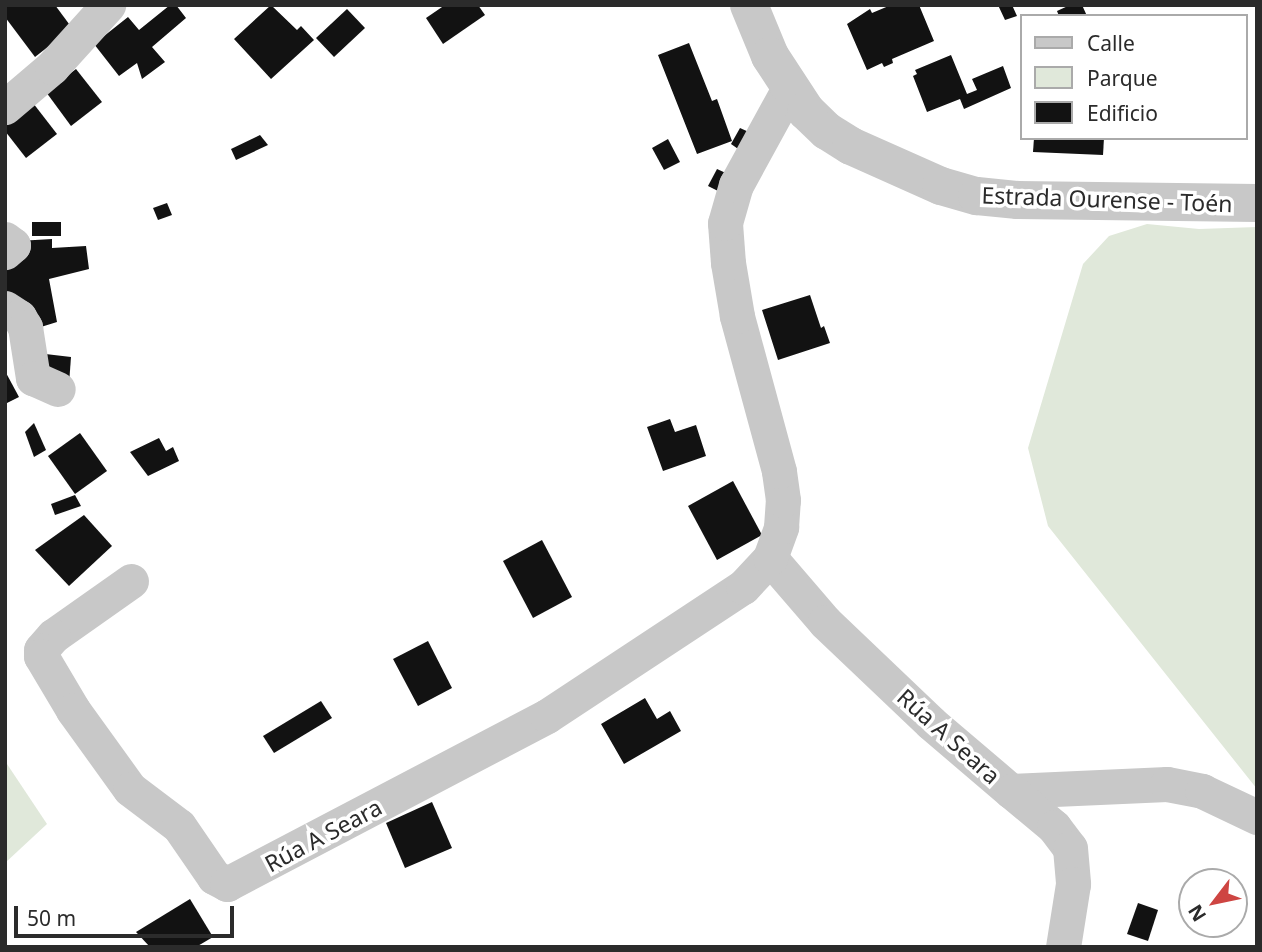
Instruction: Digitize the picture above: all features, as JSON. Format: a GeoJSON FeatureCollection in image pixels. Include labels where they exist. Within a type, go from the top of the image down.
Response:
{"type":"FeatureCollection","features":[{"type":"Feature","properties":{"kind":"street"},"geometry":{"type":"LineString","coordinates":[[5,107],[62,58],[108,5]]}},
{"type":"Feature","properties":{"kind":"street","name":"Estrada Ourense - Toén"},"geometry":{"type":"LineString","coordinates":[[749,5],[770,56],[789,88],[806,111],[827,131],[851,146],[941,186],[977,196],[1018,201],[1257,203]]}},
{"type":"Feature","properties":{"kind":"street","name":"Rúa A Seara"},"geometry":{"type":"LineString","coordinates":[[131,581],[53,636],[41,650],[41,656],[73,710],[130,789],[180,826],[214,877],[227,884],[547,716],[718,605],[752,579],[770,558],[782,527],[783,500],[779,471],[737,316],[727,262],[725,223],[736,185],[789,88]]}},
{"type":"Feature","properties":{"kind":"street"},"geometry":{"type":"LineString","coordinates":[[5,239],[13,245],[5,252]]}},
{"type":"Feature","properties":{"kind":"street"},"geometry":{"type":"LineString","coordinates":[[5,308],[14,312],[25,327],[33,378],[58,389]]}},
{"type":"Feature","properties":{"kind":"street","name":"Rúa A Seara"},"geometry":{"type":"LineString","coordinates":[[770,558],[825,622],[931,723],[1011,791],[1167,784],[1202,791],[1257,817]]}},
{"type":"Feature","properties":{"kind":"street"},"geometry":{"type":"LineString","coordinates":[[1011,791],[1054,827],[1070,848],[1073,884],[1063,947]]}},
{"type":"Feature","properties":{"kind":"green space"},"geometry":{"type":"Polygon","coordinates":[[[1147,224],[1199,229],[1257,227],[1257,789],[1048,526],[1028,448],[1083,264],[1109,236],[1147,224]]]}},
{"type":"Feature","properties":{"kind":"green space"},"geometry":{"type":"Polygon","coordinates":[[[5,761],[47,824],[5,863],[5,761]]]}},
{"type":"Feature","properties":{"kind":"building"},"geometry":{"type":"Polygon","coordinates":[[[5,5],[55,5],[72,28],[35,57],[5,17],[5,5]]]}},
{"type":"Feature","properties":{"kind":"building"},"geometry":{"type":"Polygon","coordinates":[[[170,5],[176,5],[186,18],[152,47],[165,62],[142,79],[137,63],[119,76],[94,44],[128,17],[139,30],[170,5]]]}},
{"type":"Feature","properties":{"kind":"building"},"geometry":{"type":"Polygon","coordinates":[[[271,5],[297,30],[301,26],[314,40],[271,79],[234,39],[271,5]]]}},
{"type":"Feature","properties":{"kind":"building"},"geometry":{"type":"Polygon","coordinates":[[[445,5],[478,5],[485,15],[443,44],[426,18],[445,5]]]}},
{"type":"Feature","properties":{"kind":"building"},"geometry":{"type":"Polygon","coordinates":[[[891,5],[919,5],[934,41],[892,59],[893,63],[884,67],[882,63],[867,70],[847,24],[870,9],[872,13],[891,5]]]}},
{"type":"Feature","properties":{"kind":"building"},"geometry":{"type":"Polygon","coordinates":[[[998,5],[1012,5],[1017,16],[1005,20],[998,5]]]}},
{"type":"Feature","properties":{"kind":"building"},"geometry":{"type":"Polygon","coordinates":[[[1070,5],[1082,5],[1086,14],[1058,14],[1057,11],[1070,5]]]}},
{"type":"Feature","properties":{"kind":"building"},"geometry":{"type":"Polygon","coordinates":[[[347,9],[365,28],[334,57],[316,38],[347,9]]]}},
{"type":"Feature","properties":{"kind":"building"},"geometry":{"type":"Polygon","coordinates":[[[689,43],[712,101],[717,99],[732,141],[697,154],[658,55],[689,43]]]}},
{"type":"Feature","properties":{"kind":"building"},"geometry":{"type":"Polygon","coordinates":[[[951,55],[967,94],[977,90],[972,79],[1003,66],[1011,88],[964,109],[960,99],[927,112],[913,76],[917,74],[915,70],[951,55]]]}},
{"type":"Feature","properties":{"kind":"building"},"geometry":{"type":"Polygon","coordinates":[[[76,69],[102,102],[71,126],[46,92],[76,69]]]}},
{"type":"Feature","properties":{"kind":"building"},"geometry":{"type":"Polygon","coordinates":[[[33,103],[57,134],[26,158],[5,131],[5,124],[33,103]]]}},
{"type":"Feature","properties":{"kind":"building"},"geometry":{"type":"Polygon","coordinates":[[[740,128],[751,133],[741,151],[731,144],[740,128]]]}},
{"type":"Feature","properties":{"kind":"building"},"geometry":{"type":"Polygon","coordinates":[[[260,135],[268,145],[236,160],[231,149],[260,135]]]}},
{"type":"Feature","properties":{"kind":"building"},"geometry":{"type":"Polygon","coordinates":[[[668,139],[680,162],[664,170],[652,148],[668,139]]]}},
{"type":"Feature","properties":{"kind":"building"},"geometry":{"type":"Polygon","coordinates":[[[1034,140],[1104,140],[1103,155],[1033,152],[1034,140]]]}},
{"type":"Feature","properties":{"kind":"building"},"geometry":{"type":"Polygon","coordinates":[[[717,169],[728,174],[718,191],[708,186],[717,169]]]}},
{"type":"Feature","properties":{"kind":"building"},"geometry":{"type":"Polygon","coordinates":[[[167,203],[172,215],[158,220],[153,208],[167,203]]]}},
{"type":"Feature","properties":{"kind":"building"},"geometry":{"type":"Polygon","coordinates":[[[32,222],[61,222],[61,236],[32,236],[32,222]]]}},
{"type":"Feature","properties":{"kind":"building"},"geometry":{"type":"Polygon","coordinates":[[[52,239],[52,248],[86,246],[89,269],[49,279],[57,322],[28,331],[5,297],[5,260],[18,241],[52,239]]]}},
{"type":"Feature","properties":{"kind":"building"},"geometry":{"type":"Polygon","coordinates":[[[810,295],[821,328],[824,326],[830,343],[778,360],[762,310],[810,295]]]}},
{"type":"Feature","properties":{"kind":"building"},"geometry":{"type":"Polygon","coordinates":[[[37,353],[71,357],[69,384],[42,377],[37,353]]]}},
{"type":"Feature","properties":{"kind":"building"},"geometry":{"type":"Polygon","coordinates":[[[5,371],[19,397],[5,404],[5,371]]]}},
{"type":"Feature","properties":{"kind":"building"},"geometry":{"type":"Polygon","coordinates":[[[670,419],[675,432],[696,425],[706,456],[663,471],[647,427],[670,419]]]}},
{"type":"Feature","properties":{"kind":"building"},"geometry":{"type":"Polygon","coordinates":[[[34,423],[46,450],[34,457],[25,432],[34,423]]]}},
{"type":"Feature","properties":{"kind":"building"},"geometry":{"type":"Polygon","coordinates":[[[80,433],[107,471],[75,494],[48,456],[80,433]]]}},
{"type":"Feature","properties":{"kind":"building"},"geometry":{"type":"Polygon","coordinates":[[[159,438],[166,451],[173,447],[179,461],[148,476],[130,452],[159,438]]]}},
{"type":"Feature","properties":{"kind":"building"},"geometry":{"type":"Polygon","coordinates":[[[733,481],[762,535],[717,560],[688,506],[733,481]]]}},
{"type":"Feature","properties":{"kind":"building"},"geometry":{"type":"Polygon","coordinates":[[[75,495],[81,506],[55,515],[51,504],[75,495]]]}},
{"type":"Feature","properties":{"kind":"building"},"geometry":{"type":"Polygon","coordinates":[[[84,515],[112,546],[69,586],[35,550],[84,515]]]}},
{"type":"Feature","properties":{"kind":"building"},"geometry":{"type":"Polygon","coordinates":[[[542,540],[572,597],[533,618],[503,561],[542,540]]]}},
{"type":"Feature","properties":{"kind":"building"},"geometry":{"type":"Polygon","coordinates":[[[428,641],[452,688],[418,706],[393,659],[428,641]]]}},
{"type":"Feature","properties":{"kind":"building"},"geometry":{"type":"Polygon","coordinates":[[[645,698],[657,719],[670,711],[681,731],[624,764],[601,724],[645,698]]]}},
{"type":"Feature","properties":{"kind":"building"},"geometry":{"type":"Polygon","coordinates":[[[321,701],[332,718],[274,753],[263,736],[321,701]]]}},
{"type":"Feature","properties":{"kind":"building"},"geometry":{"type":"Polygon","coordinates":[[[432,802],[452,848],[405,868],[386,823],[432,802]]]}},
{"type":"Feature","properties":{"kind":"building"},"geometry":{"type":"Polygon","coordinates":[[[190,899],[213,937],[196,947],[150,947],[136,932],[190,899]]]}},
{"type":"Feature","properties":{"kind":"building"},"geometry":{"type":"Polygon","coordinates":[[[1138,903],[1158,910],[1148,941],[1127,934],[1138,903]]]}}]}
